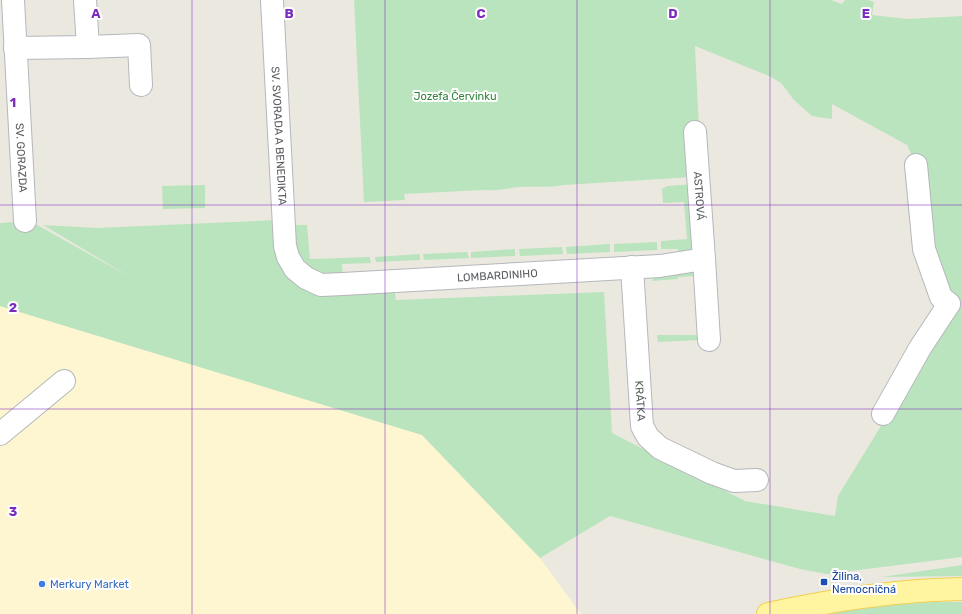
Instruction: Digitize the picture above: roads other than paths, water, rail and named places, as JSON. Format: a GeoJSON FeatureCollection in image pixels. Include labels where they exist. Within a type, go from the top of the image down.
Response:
{"type":"FeatureCollection","features":[{"type":"Feature","properties":{"kind":"main road"},"geometry":{"type":"LineString","coordinates":[[768,614],[813,604],[865,596],[918,590],[962,589]]}},
{"type":"Feature","properties":{"kind":"street","name":"SV. GORAZDA"},"geometry":{"type":"LineString","coordinates":[[13,0],[22,141],[25,221]]}},
{"type":"Feature","properties":{"kind":"street"},"geometry":{"type":"LineString","coordinates":[[85,0],[88,46]]}},
{"type":"Feature","properties":{"kind":"street","name":"SV. SVORADA A BENEDIKTA"},"geometry":{"type":"LineString","coordinates":[[272,0],[285,246],[288,257],[295,269]]}},
{"type":"Feature","properties":{"kind":"street"},"geometry":{"type":"LineString","coordinates":[[15,48],[139,45],[142,85]]}},
{"type":"Feature","properties":{"kind":"street","name":"ASTROVÁ"},"geometry":{"type":"LineString","coordinates":[[695,132],[709,340]]}},
{"type":"Feature","properties":{"kind":"street"},"geometry":{"type":"LineString","coordinates":[[883,414],[920,348],[956,304],[941,297],[924,249],[916,165]]}},
{"type":"Feature","properties":{"kind":"street","name":"LOMBARDINIHO"},"geometry":{"type":"LineString","coordinates":[[295,269],[306,278],[321,285],[660,266],[704,259]]}},
{"type":"Feature","properties":{"kind":"street","name":"KRÁTKA"},"geometry":{"type":"LineString","coordinates":[[632,267],[642,426],[648,437],[660,448],[712,473],[734,481],[757,480]]}},
{"type":"Feature","properties":{"kind":"street"},"geometry":{"type":"LineString","coordinates":[[0,434],[64,382]]}},
{"type":"Feature","properties":{"kind":"place","name":"Žilina, Nemocničná"},"geometry":{"type":"Point","coordinates":[824,582]}},
{"type":"Feature","properties":{"kind":"place","name":"Merkury Market"},"geometry":{"type":"Point","coordinates":[42,584]}},
{"type":"Feature","properties":{"kind":"park label","name":"Jozefa Červinku"},"geometry":{"type":"Point","coordinates":[455,96]}}]}
